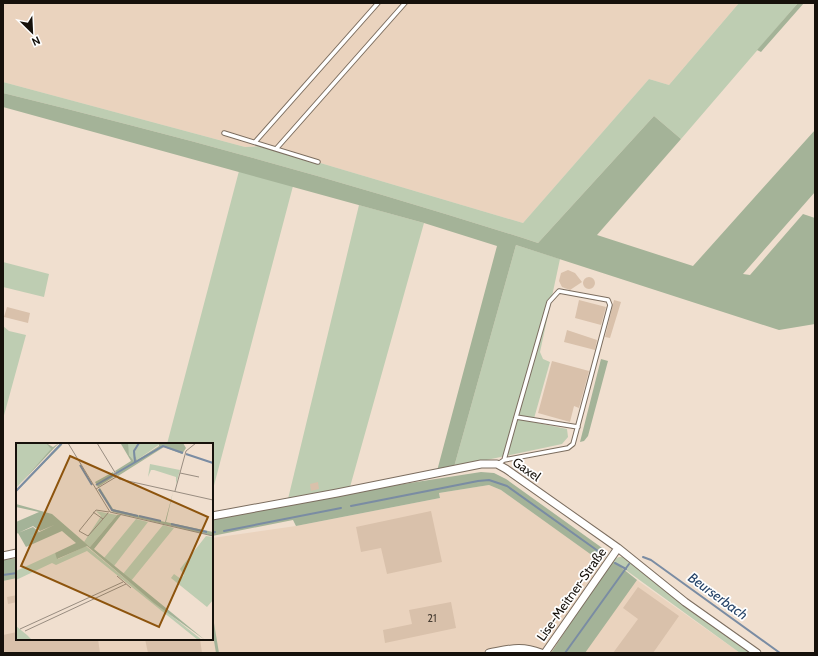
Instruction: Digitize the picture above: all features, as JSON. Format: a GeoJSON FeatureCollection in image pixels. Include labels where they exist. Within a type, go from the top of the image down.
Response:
{"type":"FeatureCollection","features":[{"type":"Feature","properties":{"kind":"street","name":"Gaxel"},"geometry":{"type":"LineString","coordinates":[[213,516],[481,464],[500,462],[506,468],[618,548],[685,602],[757,653]]}},
{"type":"Feature","properties":{"kind":"street","name":"Lise-Meitner-Straße"},"geometry":{"type":"LineString","coordinates":[[545,653],[618,548]]}},
{"type":"Feature","properties":{"kind":"street"},"geometry":{"type":"LineString","coordinates":[[3,556],[16,553]]}},
{"type":"Feature","properties":{"kind":"street","name":"Lise-Meitner-Straße"},"geometry":{"type":"LineString","coordinates":[[489,653],[516,648],[527,648],[541,653]]}},
{"type":"Feature","properties":{"kind":"lane"},"geometry":{"type":"LineString","coordinates":[[255,142],[378,3]]}},
{"type":"Feature","properties":{"kind":"lane"},"geometry":{"type":"LineString","coordinates":[[276,149],[404,3]]}},
{"type":"Feature","properties":{"kind":"lane"},"geometry":{"type":"LineString","coordinates":[[224,133],[318,162]]}},
{"type":"Feature","properties":{"kind":"lane"},"geometry":{"type":"LineString","coordinates":[[559,291],[608,300],[610,302],[574,441],[568,448],[500,462],[516,417],[549,302],[559,291]]}},
{"type":"Feature","properties":{"kind":"lane"},"geometry":{"type":"LineString","coordinates":[[516,417],[578,427]]}},
{"type":"Feature","properties":{"kind":"shaded area"},"geometry":{"type":"Polygon","coordinates":[[[3,3],[739,3],[669,85],[649,79],[523,223],[263,146],[245,147],[3,82],[3,3]]]}},
{"type":"Feature","properties":{"kind":"shaded area"},"geometry":{"type":"Polygon","coordinates":[[[489,485],[501,490],[604,563],[637,580],[740,653],[3,653],[3,581],[16,578],[16,640],[213,640],[213,538],[296,526],[440,498],[439,493],[489,485]]]}},
{"type":"Feature","properties":{"kind":"green space"},"geometry":{"type":"Polygon","coordinates":[[[739,3],[798,3],[681,139],[654,116],[538,243],[272,163],[3,93],[3,82],[245,147],[263,146],[523,223],[649,79],[669,85],[739,3]]]}},
{"type":"Feature","properties":{"kind":"green space"},"geometry":{"type":"Polygon","coordinates":[[[798,3],[804,3],[761,52],[757,50],[798,3]]]}},
{"type":"Feature","properties":{"kind":"green space"},"geometry":{"type":"Polygon","coordinates":[[[3,93],[272,163],[538,243],[654,116],[681,139],[597,235],[693,266],[815,130],[815,192],[743,274],[750,275],[803,214],[815,218],[815,324],[779,330],[516,245],[454,467],[437,471],[497,246],[424,223],[3,107],[3,93]]]}},
{"type":"Feature","properties":{"kind":"green space"},"geometry":{"type":"Polygon","coordinates":[[[239,171],[293,186],[213,489],[213,443],[167,443],[239,171]]]}},
{"type":"Feature","properties":{"kind":"green space"},"geometry":{"type":"Polygon","coordinates":[[[359,205],[424,223],[350,487],[288,499],[359,205]]]}},
{"type":"Feature","properties":{"kind":"green space"},"geometry":{"type":"Polygon","coordinates":[[[516,245],[560,259],[540,352],[543,359],[550,362],[533,422],[567,429],[568,437],[562,444],[454,467],[516,245]]]}},
{"type":"Feature","properties":{"kind":"green space"},"geometry":{"type":"Polygon","coordinates":[[[3,262],[49,274],[44,297],[3,287],[3,262]]]}},
{"type":"Feature","properties":{"kind":"green space"},"geometry":{"type":"Polygon","coordinates":[[[3,326],[9,331],[26,335],[3,419],[3,326]]]}},
{"type":"Feature","properties":{"kind":"green space"},"geometry":{"type":"Polygon","coordinates":[[[601,359],[608,361],[588,436],[584,441],[580,442],[601,359]]]}},
{"type":"Feature","properties":{"kind":"green space"},"geometry":{"type":"Polygon","coordinates":[[[481,472],[494,473],[506,479],[605,550],[605,555],[600,561],[501,490],[489,485],[439,493],[440,498],[296,526],[293,520],[213,536],[213,520],[345,493],[481,472]]]}},
{"type":"Feature","properties":{"kind":"green space"},"geometry":{"type":"Polygon","coordinates":[[[619,557],[624,557],[753,653],[740,653],[612,560],[619,557]]]}},
{"type":"Feature","properties":{"kind":"green space"},"geometry":{"type":"Polygon","coordinates":[[[16,558],[16,578],[3,581],[3,560],[16,558]]]}},
{"type":"Feature","properties":{"kind":"green space"},"geometry":{"type":"Polygon","coordinates":[[[612,560],[637,580],[585,653],[551,653],[612,560]]]}},
{"type":"Feature","properties":{"kind":"green space"},"geometry":{"type":"Polygon","coordinates":[[[213,617],[219,653],[216,653],[213,635],[213,617]]]}},
{"type":"Feature","properties":{"kind":"building"},"geometry":{"type":"Polygon","coordinates":[[[568,270],[575,273],[582,282],[570,290],[562,287],[559,281],[561,273],[568,270]]]}},
{"type":"Feature","properties":{"kind":"building"},"geometry":{"type":"Polygon","coordinates":[[[591,277],[594,278],[594,288],[587,289],[584,288],[583,281],[584,278],[591,277]]]}},
{"type":"Feature","properties":{"kind":"building"},"geometry":{"type":"Polygon","coordinates":[[[579,300],[606,307],[601,325],[575,318],[579,300]]]}},
{"type":"Feature","properties":{"kind":"building"},"geometry":{"type":"Polygon","coordinates":[[[614,300],[621,302],[610,338],[605,337],[614,300]]]}},
{"type":"Feature","properties":{"kind":"building"},"geometry":{"type":"Polygon","coordinates":[[[7,307],[30,313],[28,323],[4,317],[7,307]]]}},
{"type":"Feature","properties":{"kind":"building"},"geometry":{"type":"Polygon","coordinates":[[[567,330],[597,340],[595,350],[564,342],[567,330]]]}},
{"type":"Feature","properties":{"kind":"building"},"geometry":{"type":"Polygon","coordinates":[[[552,361],[589,371],[579,408],[574,406],[570,422],[538,413],[552,361]]]}},
{"type":"Feature","properties":{"kind":"building"},"geometry":{"type":"Polygon","coordinates":[[[318,482],[319,489],[311,491],[310,484],[318,482]]]}},
{"type":"Feature","properties":{"kind":"building"},"geometry":{"type":"Polygon","coordinates":[[[431,511],[442,562],[387,574],[381,548],[361,552],[356,527],[431,511]]]}},
{"type":"Feature","properties":{"kind":"building"},"geometry":{"type":"Polygon","coordinates":[[[638,587],[679,616],[653,653],[613,653],[638,619],[623,608],[638,587]]]}},
{"type":"Feature","properties":{"kind":"building"},"geometry":{"type":"Polygon","coordinates":[[[16,595],[16,602],[8,604],[7,597],[16,595]]]}},
{"type":"Feature","properties":{"kind":"building"},"geometry":{"type":"Polygon","coordinates":[[[451,602],[456,628],[385,643],[383,630],[412,624],[409,610],[451,602]]]}},
{"type":"Feature","properties":{"kind":"building"},"geometry":{"type":"Polygon","coordinates":[[[16,632],[16,640],[98,640],[100,653],[3,653],[3,635],[16,632]]]}},
{"type":"Feature","properties":{"kind":"building"},"geometry":{"type":"Polygon","coordinates":[[[145,640],[200,640],[202,653],[148,653],[145,640]]]}},
{"type":"Feature","properties":{"kind":"waterway"},"geometry":{"type":"LineString","coordinates":[[351,506],[489,480],[507,486],[605,556]]}},
{"type":"Feature","properties":{"kind":"waterway"},"geometry":{"type":"LineString","coordinates":[[224,531],[341,508]]}},
{"type":"Feature","properties":{"kind":"waterway","name":"Beurserbach"},"geometry":{"type":"LineString","coordinates":[[643,557],[651,560],[780,653]]}},
{"type":"Feature","properties":{"kind":"waterway"},"geometry":{"type":"LineString","coordinates":[[615,563],[626,569]]}},
{"type":"Feature","properties":{"kind":"waterway","name":"Beurserbach"},"geometry":{"type":"LineString","coordinates":[[565,653],[629,564]]}},
{"type":"Feature","properties":{"kind":"waterway"},"geometry":{"type":"LineString","coordinates":[[3,575],[16,573]]}}]}
